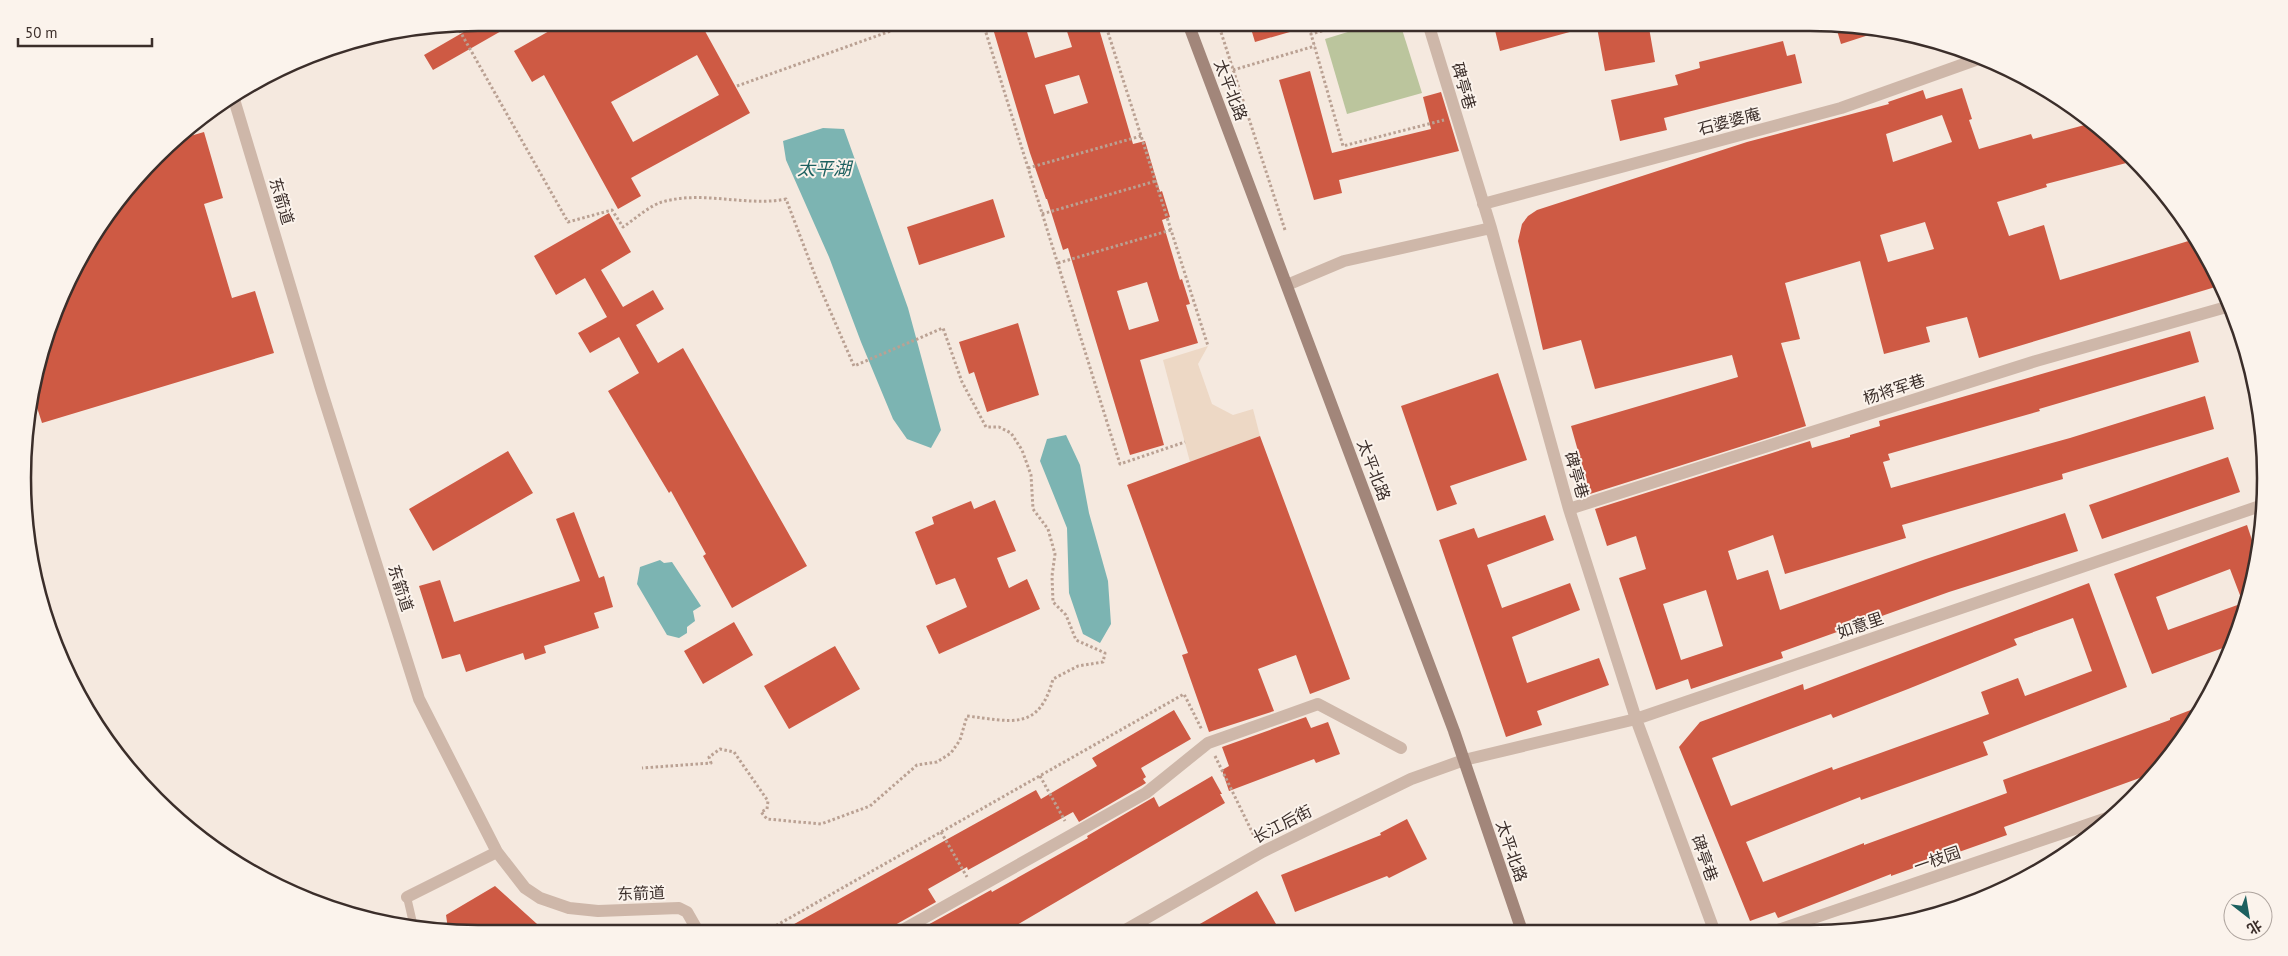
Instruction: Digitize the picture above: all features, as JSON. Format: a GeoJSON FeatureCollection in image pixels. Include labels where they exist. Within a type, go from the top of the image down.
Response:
{"type":"FeatureCollection","features":[{"type":"Feature","properties":{"kind":"main road","name":"太平北路"},"geometry":{"type":"LineString","coordinates":[[1191,31],[1464,760],[1520,925]]}},
{"type":"Feature","properties":{"kind":"street","name":"碑亭巷"},"geometry":{"type":"LineString","coordinates":[[1431,31],[1491,228],[1569,509],[1636,719],[1712,925]]}},
{"type":"Feature","properties":{"kind":"street","name":"石婆婆庵"},"geometry":{"type":"LineString","coordinates":[[1483,204],[1841,108],[1971,61]]}},
{"type":"Feature","properties":{"kind":"street","name":"东箭道"},"geometry":{"type":"LineString","coordinates":[[236,103],[321,388],[419,699],[497,852],[524,888],[540,898],[570,908],[598,911],[679,908],[687,912],[694,925]]}},
{"type":"Feature","properties":{"kind":"street"},"geometry":{"type":"LineString","coordinates":[[1287,285],[1344,261],[1491,228]]}},
{"type":"Feature","properties":{"kind":"street","name":"杨将军巷"},"geometry":{"type":"LineString","coordinates":[[1569,509],[2036,361],[2223,308]]}},
{"type":"Feature","properties":{"kind":"street","name":"如意里"},"geometry":{"type":"LineString","coordinates":[[1464,760],[1636,719],[2256,507]]}},
{"type":"Feature","properties":{"kind":"street"},"geometry":{"type":"LineString","coordinates":[[912,925],[1146,793],[1208,743],[1318,704],[1401,748]]}},
{"type":"Feature","properties":{"kind":"street","name":"长江后街"},"geometry":{"type":"LineString","coordinates":[[1134,925],[1262,852],[1411,779],[1464,760]]}},
{"type":"Feature","properties":{"kind":"street","name":"一枝园"},"geometry":{"type":"LineString","coordinates":[[1793,925],[2094,822]]}},
{"type":"Feature","properties":{"kind":"street"},"geometry":{"type":"LineString","coordinates":[[407,897],[497,852]]}},
{"type":"Feature","properties":{"kind":"lane"},"geometry":{"type":"LineString","coordinates":[[407,897],[412,920]]}},
{"type":"Feature","properties":{"kind":"path"},"geometry":{"type":"LineString","coordinates":[[737,86],[888,31]]}},
{"type":"Feature","properties":{"kind":"path"},"geometry":{"type":"LineString","coordinates":[[986,31],[1120,464],[1185,442]]}},
{"type":"Feature","properties":{"kind":"path"},"geometry":{"type":"LineString","coordinates":[[1108,31],[1208,346]]}},
{"type":"Feature","properties":{"kind":"path"},"geometry":{"type":"LineString","coordinates":[[1221,31],[1285,230]]}},
{"type":"Feature","properties":{"kind":"path"},"geometry":{"type":"LineString","coordinates":[[1321,31],[1311,34],[1343,146],[1450,118]]}},
{"type":"Feature","properties":{"kind":"path"},"geometry":{"type":"LineString","coordinates":[[460,32],[568,222],[612,210],[623,226],[661,202],[687,198],[728,198],[768,203],[786,199],[818,283],[854,366],[943,328],[962,382],[986,427],[999,426],[1011,433],[1022,450],[1031,475],[1034,509],[1048,529],[1055,554],[1052,576],[1053,602],[1066,615],[1076,640],[1105,654],[1103,662],[1078,666],[1052,679],[1048,697],[1035,714],[1017,721],[967,716],[960,740],[950,753],[937,762],[918,765],[870,806],[821,824],[767,819],[760,812],[767,809],[768,800],[734,752],[720,749],[709,757],[711,763],[642,768]]}},
{"type":"Feature","properties":{"kind":"path"},"geometry":{"type":"LineString","coordinates":[[1233,70],[1315,46]]}},
{"type":"Feature","properties":{"kind":"path"},"geometry":{"type":"LineString","coordinates":[[1028,168],[1142,136]]}},
{"type":"Feature","properties":{"kind":"path"},"geometry":{"type":"LineString","coordinates":[[1042,214],[1156,181]]}},
{"type":"Feature","properties":{"kind":"path"},"geometry":{"type":"LineString","coordinates":[[1058,263],[1171,230]]}},
{"type":"Feature","properties":{"kind":"path"},"geometry":{"type":"LineString","coordinates":[[777,925],[1184,694],[1262,852]]}},
{"type":"Feature","properties":{"kind":"path"},"geometry":{"type":"LineString","coordinates":[[1040,776],[1073,834]]}},
{"type":"Feature","properties":{"kind":"path"},"geometry":{"type":"LineString","coordinates":[[941,832],[974,890]]}},
{"type":"Feature","properties":{"kind":"green space"},"geometry":{"type":"Polygon","coordinates":[[[1351,31],[1403,31],[1422,93],[1347,114],[1325,39],[1351,31]]]}},
{"type":"Feature","properties":{"kind":"shaded area"},"geometry":{"type":"Polygon","coordinates":[[[1208,346],[1198,364],[1212,404],[1233,415],[1253,409],[1260,436],[1190,462],[1163,360],[1208,346]]]}},
{"type":"Feature","properties":{"kind":"water","name":"太平湖"},"geometry":{"type":"Polygon","coordinates":[[[823,128],[844,129],[908,308],[941,430],[931,448],[907,439],[893,419],[829,257],[786,160],[783,141],[823,128]]]}},
{"type":"Feature","properties":{"kind":"water"},"geometry":{"type":"Polygon","coordinates":[[[1066,435],[1080,465],[1089,513],[1108,581],[1111,624],[1100,643],[1083,634],[1069,593],[1067,528],[1040,461],[1047,439],[1066,435]]]}},
{"type":"Feature","properties":{"kind":"water"},"geometry":{"type":"Polygon","coordinates":[[[660,560],[664,563],[672,562],[701,606],[693,611],[695,621],[687,627],[687,633],[679,638],[667,635],[637,584],[640,567],[660,560]]]}},
{"type":"Feature","properties":{"kind":"building"},"geometry":{"type":"Polygon","coordinates":[[[465,31],[501,31],[433,70],[424,55],[465,31]]]}},
{"type":"Feature","properties":{"kind":"building"},"geometry":{"type":"Polygon","coordinates":[[[549,31],[705,31],[750,113],[631,178],[641,196],[618,209],[544,75],[532,82],[514,51],[549,31]],[[697,55],[611,102],[633,142],[719,95],[697,55]]]}},
{"type":"Feature","properties":{"kind":"building"},"geometry":{"type":"Polygon","coordinates":[[[994,31],[1027,31],[1035,58],[1072,47],[1067,31],[1100,31],[1133,144],[1145,141],[1160,192],[1162,191],[1170,217],[1162,220],[1180,280],[1182,279],[1190,304],[1186,305],[1198,343],[1140,360],[1164,445],[1130,455],[1068,248],[1063,250],[1030,153],[994,31]],[[1079,75],[1045,85],[1054,114],[1088,103],[1079,75]],[[1147,282],[1117,291],[1129,330],[1159,321],[1147,282]]]}},
{"type":"Feature","properties":{"kind":"building"},"geometry":{"type":"Polygon","coordinates":[[[1252,31],[1293,31],[1255,42],[1252,31]]]}},
{"type":"Feature","properties":{"kind":"building"},"geometry":{"type":"Polygon","coordinates":[[[1495,31],[1573,31],[1500,51],[1495,31]]]}},
{"type":"Feature","properties":{"kind":"building"},"geometry":{"type":"Polygon","coordinates":[[[1598,31],[1650,31],[1655,62],[1605,71],[1598,31]]]}},
{"type":"Feature","properties":{"kind":"building"},"geometry":{"type":"Polygon","coordinates":[[[1837,32],[1869,35],[1841,44],[1837,32]]]}},
{"type":"Feature","properties":{"kind":"building"},"geometry":{"type":"Polygon","coordinates":[[[1783,41],[1787,56],[1795,54],[1802,83],[1664,118],[1667,130],[1620,141],[1611,100],[1678,85],[1675,75],[1700,68],[1699,62],[1783,41]]]}},
{"type":"Feature","properties":{"kind":"building"},"geometry":{"type":"Polygon","coordinates":[[[1310,71],[1332,153],[1431,129],[1423,97],[1441,92],[1459,151],[1339,180],[1342,193],[1314,200],[1279,80],[1310,71]]]}},
{"type":"Feature","properties":{"kind":"building"},"geometry":{"type":"Polygon","coordinates":[[[1962,88],[1972,119],[1969,120],[1979,149],[2031,134],[2033,139],[2084,125],[2127,163],[2046,184],[2047,187],[1997,202],[2009,236],[2044,225],[2060,280],[2188,241],[2214,287],[1979,358],[1967,317],[1926,327],[1930,342],[1884,354],[1860,261],[1785,283],[1800,339],[1781,343],[1806,426],[1590,494],[1571,426],[1738,377],[1732,355],[1595,389],[1581,340],[1543,350],[1518,241],[1522,224],[1528,216],[1537,210],[1747,142],[1889,104],[1888,102],[1923,90],[1926,99],[1962,88]],[[1942,115],[1886,134],[1893,162],[1952,142],[1942,115]],[[1925,222],[1880,235],[1888,262],[1934,249],[1925,222]]]}},
{"type":"Feature","properties":{"kind":"building"},"geometry":{"type":"Polygon","coordinates":[[[204,132],[223,198],[204,204],[232,298],[255,291],[274,353],[42,423],[37,408],[46,362],[65,307],[77,280],[107,230],[142,183],[191,136],[204,132]]]}},
{"type":"Feature","properties":{"kind":"building"},"geometry":{"type":"Polygon","coordinates":[[[993,199],[1005,237],[919,265],[907,227],[993,199]]]}},
{"type":"Feature","properties":{"kind":"building"},"geometry":{"type":"Polygon","coordinates":[[[609,213],[631,252],[601,270],[623,307],[653,290],[664,309],[636,325],[658,363],[683,348],[807,566],[732,608],[703,556],[706,554],[671,491],[669,493],[608,391],[639,373],[619,337],[590,353],[578,333],[607,317],[585,278],[556,295],[534,256],[609,213]]]}},
{"type":"Feature","properties":{"kind":"building"},"geometry":{"type":"Polygon","coordinates":[[[1018,323],[1039,395],[987,412],[974,372],[969,374],[959,342],[1018,323]]]}},
{"type":"Feature","properties":{"kind":"building"},"geometry":{"type":"Polygon","coordinates":[[[2190,331],[2199,362],[2039,409],[2040,411],[1888,454],[1890,460],[1883,462],[1891,488],[2070,438],[2205,396],[2214,429],[2062,474],[2063,479],[1902,525],[1906,538],[1785,574],[1773,535],[1728,551],[1737,580],[1768,570],[1780,610],[2065,513],[2078,551],[1949,592],[1781,652],[1783,658],[1691,689],[1688,679],[1656,690],[1619,578],[1646,569],[1636,536],[1607,546],[1595,509],[1810,441],[1812,448],[1850,437],[1850,435],[1880,426],[1879,421],[2190,331]],[[1706,590],[1663,604],[1681,660],[1723,646],[1706,590]]]}},
{"type":"Feature","properties":{"kind":"building"},"geometry":{"type":"Polygon","coordinates":[[[1498,373],[1527,460],[1450,486],[1457,504],[1437,511],[1401,406],[1498,373]]]}},
{"type":"Feature","properties":{"kind":"building"},"geometry":{"type":"Polygon","coordinates":[[[1260,436],[1350,679],[1310,694],[1296,655],[1258,669],[1274,711],[1209,732],[1182,655],[1188,653],[1127,485],[1260,436]]]}},
{"type":"Feature","properties":{"kind":"building"},"geometry":{"type":"Polygon","coordinates":[[[508,451],[533,493],[433,551],[409,509],[508,451]]]}},
{"type":"Feature","properties":{"kind":"building"},"geometry":{"type":"Polygon","coordinates":[[[2228,457],[2240,492],[2102,539],[2089,505],[2228,457]]]}},
{"type":"Feature","properties":{"kind":"building"},"geometry":{"type":"Polygon","coordinates":[[[995,500],[1016,551],[997,558],[1009,588],[1027,579],[1040,609],[939,654],[926,626],[967,607],[955,578],[936,585],[915,532],[934,524],[932,517],[971,501],[974,509],[995,500]]]}},
{"type":"Feature","properties":{"kind":"building"},"geometry":{"type":"Polygon","coordinates":[[[574,512],[599,578],[604,576],[613,607],[594,613],[599,628],[544,646],[546,653],[525,660],[523,653],[466,672],[460,654],[442,659],[419,586],[440,580],[454,622],[580,581],[556,519],[574,512]]]}},
{"type":"Feature","properties":{"kind":"building"},"geometry":{"type":"Polygon","coordinates":[[[1545,515],[1554,540],[1487,565],[1502,608],[1570,583],[1580,610],[1512,637],[1527,683],[1599,658],[1609,685],[1537,711],[1542,725],[1506,737],[1439,540],[1474,528],[1478,538],[1545,515]]]}},
{"type":"Feature","properties":{"kind":"building"},"geometry":{"type":"Polygon","coordinates":[[[2247,525],[2252,541],[2241,597],[2230,569],[2156,597],[2168,630],[2239,605],[2223,648],[2152,674],[2114,574],[2247,525]]]}},
{"type":"Feature","properties":{"kind":"building"},"geometry":{"type":"Polygon","coordinates":[[[2089,583],[2127,687],[1983,742],[1988,755],[1861,800],[1860,797],[1746,842],[1763,882],[1864,843],[1864,845],[2007,793],[2003,780],[2170,720],[2170,718],[2191,710],[2164,750],[2142,777],[2004,827],[2007,835],[1891,876],[1891,874],[1778,918],[1775,912],[1750,921],[1679,747],[1700,722],[1803,684],[1804,690],[2089,583]],[[2073,618],[2014,639],[2017,645],[1908,689],[1833,718],[1831,714],[1712,758],[1731,806],[1832,767],[1833,770],[1989,714],[1981,692],[2018,678],[2025,696],[2092,671],[2073,618]]]}},
{"type":"Feature","properties":{"kind":"building"},"geometry":{"type":"Polygon","coordinates":[[[734,622],[753,655],[703,684],[684,651],[734,622]]]}},
{"type":"Feature","properties":{"kind":"building"},"geometry":{"type":"Polygon","coordinates":[[[835,646],[860,689],[789,729],[764,686],[835,646]]]}},
{"type":"Feature","properties":{"kind":"building"},"geometry":{"type":"Polygon","coordinates":[[[1174,710],[1191,739],[1141,768],[1146,777],[1143,779],[1146,783],[1079,822],[1073,812],[968,870],[967,867],[928,889],[936,902],[895,925],[792,925],[1036,790],[1041,799],[1097,766],[1092,758],[1174,710]]]}},
{"type":"Feature","properties":{"kind":"building"},"geometry":{"type":"Polygon","coordinates":[[[1306,717],[1311,728],[1328,722],[1340,754],[1316,763],[1314,759],[1229,791],[1222,770],[1229,766],[1222,747],[1306,717]]]}},
{"type":"Feature","properties":{"kind":"building"},"geometry":{"type":"Polygon","coordinates":[[[1212,776],[1225,803],[1017,925],[928,925],[991,890],[992,892],[1088,838],[1087,836],[1154,797],[1159,807],[1212,776]]]}},
{"type":"Feature","properties":{"kind":"building"},"geometry":{"type":"Polygon","coordinates":[[[1407,819],[1427,859],[1389,878],[1387,876],[1295,912],[1281,875],[1381,835],[1380,833],[1407,819]]]}},
{"type":"Feature","properties":{"kind":"building"},"geometry":{"type":"Polygon","coordinates":[[[495,886],[538,925],[447,924],[446,915],[495,886]]]}},
{"type":"Feature","properties":{"kind":"building"},"geometry":{"type":"Polygon","coordinates":[[[1257,891],[1277,925],[1198,925],[1257,891]]]}}]}
